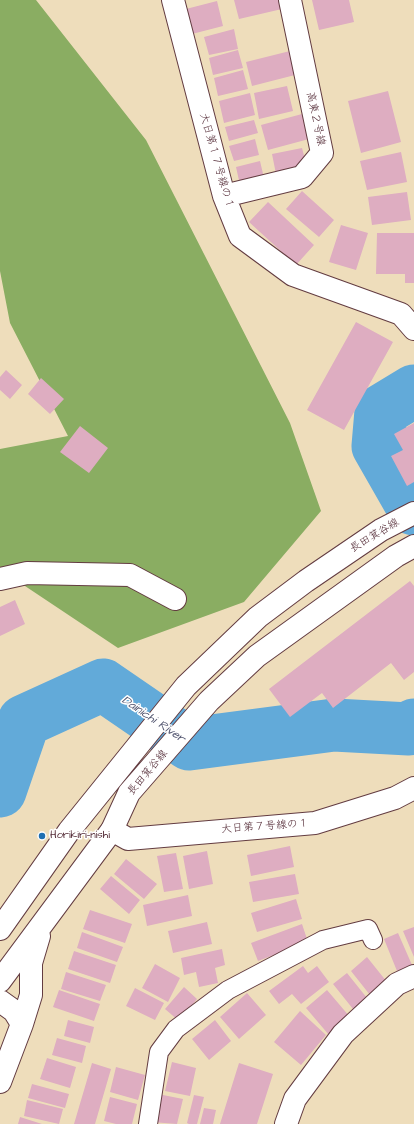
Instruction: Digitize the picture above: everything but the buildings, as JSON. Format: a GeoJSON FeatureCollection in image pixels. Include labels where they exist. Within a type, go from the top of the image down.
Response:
{"type":"FeatureCollection","features":[{"type":"Feature","properties":{"kind":"street","name":"大日第１７号線の１"},"geometry":{"type":"LineString","coordinates":[[173,0],[224,196],[240,236],[293,275],[408,317]]}},
{"type":"Feature","properties":{"kind":"street","name":"高東２号線"},"geometry":{"type":"LineString","coordinates":[[224,196],[302,177],[322,153],[290,0]]}},
{"type":"Feature","properties":{"kind":"street","name":"長田箕谷線"},"geometry":{"type":"LineString","coordinates":[[0,929],[35,877],[91,804],[186,686],[258,617],[306,581],[381,530],[414,513]]}},
{"type":"Feature","properties":{"kind":"street","name":"長田箕谷線"},"geometry":{"type":"LineString","coordinates":[[0,980],[41,927],[115,825],[129,794],[210,701],[257,656],[405,551]]}},
{"type":"Feature","properties":{"kind":"street"},"geometry":{"type":"LineString","coordinates":[[0,579],[28,573],[130,575],[175,599]]}},
{"type":"Feature","properties":{"kind":"street","name":"大日第７号線の１"},"geometry":{"type":"LineString","coordinates":[[115,825],[128,839],[315,823],[395,798],[414,788]]}},
{"type":"Feature","properties":{"kind":"street"},"geometry":{"type":"LineString","coordinates":[[0,1082],[22,1024],[31,995],[31,963],[41,927]]}},
{"type":"Feature","properties":{"kind":"street"},"geometry":{"type":"LineString","coordinates":[[286,1124],[294,1099],[343,1034],[397,984],[414,976]]}},
{"type":"Feature","properties":{"kind":"street"},"geometry":{"type":"LineString","coordinates":[[0,1001],[14,1011],[22,1024]]}},
{"type":"Feature","properties":{"kind":"lane"},"geometry":{"type":"LineString","coordinates":[[148,1124],[160,1052],[176,1029],[228,990],[323,940],[368,929],[374,940]]}},
{"type":"Feature","properties":{"kind":"green space"},"geometry":{"type":"Polygon","coordinates":[[[0,0],[36,0],[146,140],[290,423],[321,511],[244,602],[118,648],[22,584],[0,584],[0,449],[68,436],[10,323],[0,271],[0,0]]]}},
{"type":"Feature","properties":{"kind":"waterway","name":"Dainichi River"},"geometry":{"type":"LineString","coordinates":[[414,391],[381,411],[378,446],[414,509]]}},
{"type":"Feature","properties":{"kind":"waterway","name":"Dainichi River"},"geometry":{"type":"LineString","coordinates":[[0,791],[24,721],[103,685],[189,744],[334,725],[409,729],[414,725]]}},
{"type":"Feature","properties":{"kind":"place","name":"Horikiri-nishi"},"geometry":{"type":"Point","coordinates":[42,836]}}]}
